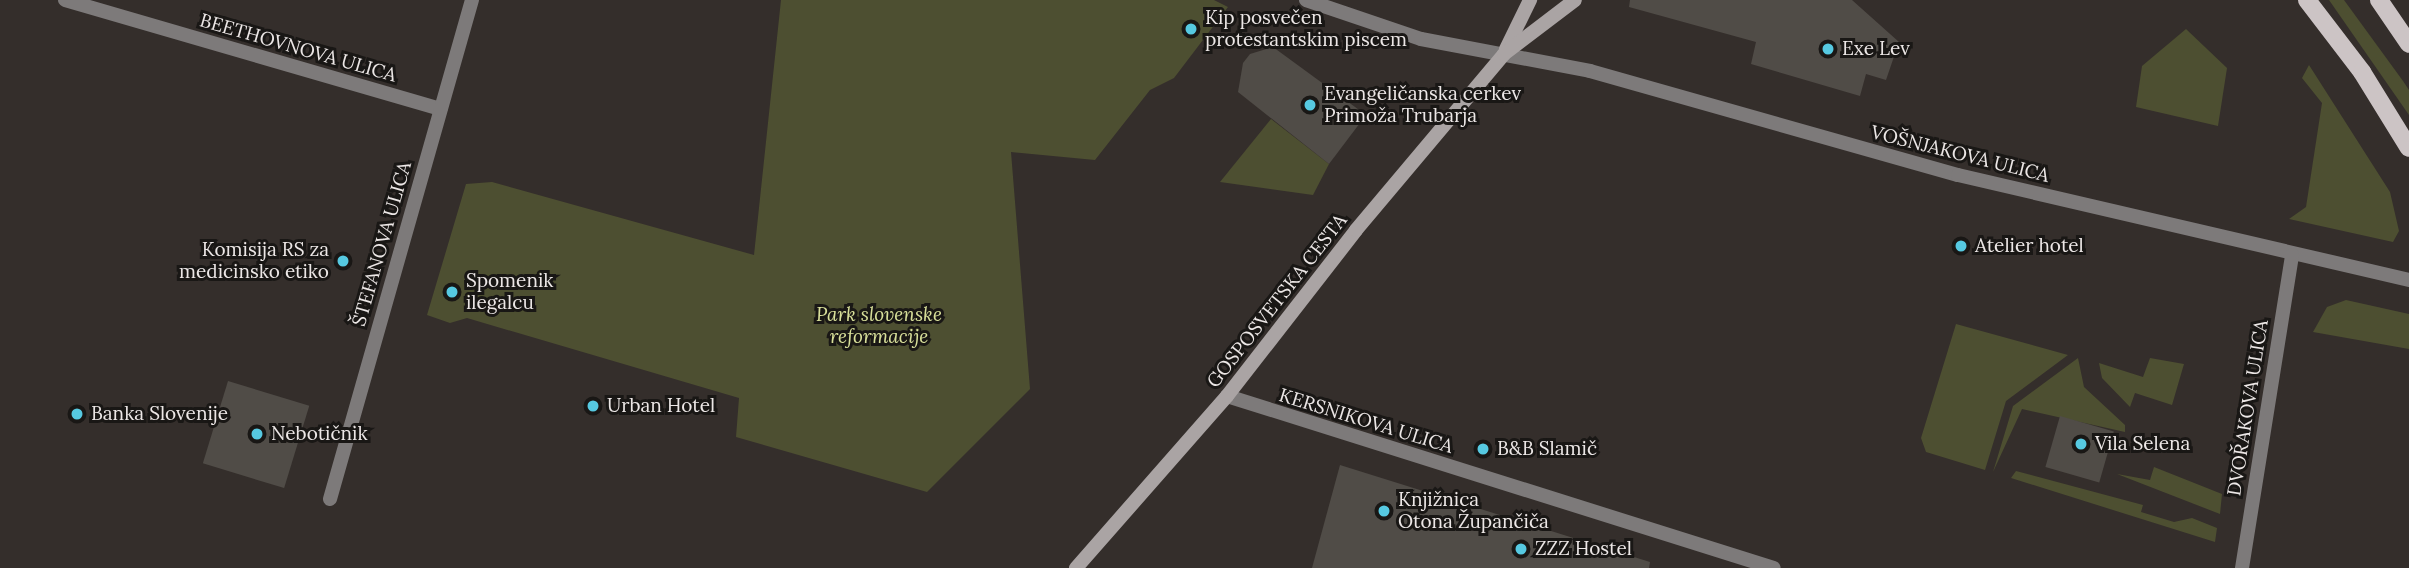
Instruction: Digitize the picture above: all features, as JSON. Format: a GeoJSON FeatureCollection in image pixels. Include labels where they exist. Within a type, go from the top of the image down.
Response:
{"type":"FeatureCollection","features":[{"type":"Feature","properties":{"kind":"main road","name":"GOSPOSVETSKA CESTA"},"geometry":{"type":"LineString","coordinates":[[1504,54],[1530,0]]}},
{"type":"Feature","properties":{"kind":"main road","name":"GOSPOSVETSKA CESTA"},"geometry":{"type":"LineString","coordinates":[[1076,568],[1227,396],[1364,220],[1504,54],[1575,0]]}},
{"type":"Feature","properties":{"kind":"main road"},"geometry":{"type":"LineString","coordinates":[[2306,0],[2361,72],[2409,148]]}},
{"type":"Feature","properties":{"kind":"main road"},"geometry":{"type":"LineString","coordinates":[[2378,0],[2409,44]]}},
{"type":"Feature","properties":{"kind":"street","name":"BEETHOVNOVA ULICA"},"geometry":{"type":"LineString","coordinates":[[65,0],[441,109]]}},
{"type":"Feature","properties":{"kind":"street","name":"ŠTEFANOVA ULICA"},"geometry":{"type":"LineString","coordinates":[[330,499],[472,0]]}},
{"type":"Feature","properties":{"kind":"street","name":"VOŠNJAKOVA ULICA"},"geometry":{"type":"LineString","coordinates":[[1306,0],[1421,38],[1590,71],[1971,178],[2292,255],[2409,280]]}},
{"type":"Feature","properties":{"kind":"street","name":"DVOŘAKOVA ULICA"},"geometry":{"type":"LineString","coordinates":[[2242,568],[2292,255]]}},
{"type":"Feature","properties":{"kind":"street","name":"KERSNIKOVA ULICA"},"geometry":{"type":"LineString","coordinates":[[1227,396],[1774,568]]}},
{"type":"Feature","properties":{"kind":"green space","name":"Park slovenske reformacije"},"geometry":{"type":"Polygon","coordinates":[[[781,0],[1214,0],[1228,7],[1174,78],[1150,90],[1095,160],[1011,152],[1030,389],[927,492],[736,437],[739,398],[467,318],[450,323],[427,315],[466,184],[492,182],[754,255],[781,0]]]}},
{"type":"Feature","properties":{"kind":"green space"},"geometry":{"type":"Polygon","coordinates":[[[2329,0],[2344,0],[2403,81],[2409,90],[2409,115],[2329,0]]]}},
{"type":"Feature","properties":{"kind":"green space"},"geometry":{"type":"Polygon","coordinates":[[[2186,29],[2227,68],[2218,126],[2136,107],[2142,66],[2186,29]]]}},
{"type":"Feature","properties":{"kind":"green space"},"geometry":{"type":"Polygon","coordinates":[[[2309,65],[2390,192],[2399,231],[2393,242],[2289,219],[2306,207],[2322,103],[2302,78],[2309,65]]]}},
{"type":"Feature","properties":{"kind":"green space"},"geometry":{"type":"Polygon","coordinates":[[[1271,119],[1329,164],[1313,195],[1220,182],[1271,119]]]}},
{"type":"Feature","properties":{"kind":"green space"},"geometry":{"type":"Polygon","coordinates":[[[2346,300],[2409,314],[2409,349],[2313,332],[2327,307],[2346,300]]]}},
{"type":"Feature","properties":{"kind":"green space"},"geometry":{"type":"Polygon","coordinates":[[[1956,324],[2068,355],[2006,401],[1985,470],[1926,452],[1921,438],[1956,324]]]}},
{"type":"Feature","properties":{"kind":"green space"},"geometry":{"type":"Polygon","coordinates":[[[2078,358],[2084,387],[2125,425],[2125,432],[2022,409],[1993,472],[2013,406],[2078,358]]]}},
{"type":"Feature","properties":{"kind":"green space"},"geometry":{"type":"Polygon","coordinates":[[[2150,358],[2184,364],[2172,405],[2135,393],[2130,407],[2102,378],[2099,363],[2143,377],[2150,358]]]}},
{"type":"Feature","properties":{"kind":"green space"},"geometry":{"type":"Polygon","coordinates":[[[2154,467],[2222,494],[2220,514],[2117,474],[2150,480],[2154,467]]]}},
{"type":"Feature","properties":{"kind":"green space"},"geometry":{"type":"Polygon","coordinates":[[[2016,471],[2143,505],[2141,512],[2174,522],[2192,518],[2217,528],[2215,542],[2011,478],[2016,471]]]}},
{"type":"Feature","properties":{"kind":"building","name":"Exe Lev"},"geometry":{"type":"Polygon","coordinates":[[[1630,0],[1852,0],[1899,42],[1886,80],[1866,74],[1860,96],[1751,64],[1756,42],[1629,7],[1630,0]]]}},
{"type":"Feature","properties":{"kind":"building","name":"Evangeličanska cerkev Primoža Trubarja"},"geometry":{"type":"Polygon","coordinates":[[[1273,47],[1366,115],[1329,164],[1238,92],[1243,63],[1250,54],[1273,47]]]}},
{"type":"Feature","properties":{"kind":"building","name":"Nebotičnik"},"geometry":{"type":"Polygon","coordinates":[[[228,381],[309,406],[284,488],[203,463],[228,381]]]}},
{"type":"Feature","properties":{"kind":"building","name":"Vila Selena"},"geometry":{"type":"Polygon","coordinates":[[[2060,416],[2114,431],[2099,482],[2045,467],[2060,416]]]}},
{"type":"Feature","properties":{"kind":"building"},"geometry":{"type":"Polygon","coordinates":[[[1340,465],[1650,562],[1649,568],[1312,568],[1340,465]]]}},
{"type":"Feature","properties":{"kind":"place","name":"Kip posvečen protestantskim piscem"},"geometry":{"type":"Point","coordinates":[1191,29]}},
{"type":"Feature","properties":{"kind":"place","name":"Exe Lev"},"geometry":{"type":"Point","coordinates":[1828,49]}},
{"type":"Feature","properties":{"kind":"place","name":"Evangeličanska cerkev Primoža Trubarja"},"geometry":{"type":"Point","coordinates":[1310,105]}},
{"type":"Feature","properties":{"kind":"place","name":"Atelier hotel"},"geometry":{"type":"Point","coordinates":[1961,246]}},
{"type":"Feature","properties":{"kind":"place","name":"Komisija RS za medicinsko etiko"},"geometry":{"type":"Point","coordinates":[343,261]}},
{"type":"Feature","properties":{"kind":"place","name":"Spomenik ilegalcu"},"geometry":{"type":"Point","coordinates":[452,292]}},
{"type":"Feature","properties":{"kind":"place","name":"Urban Hotel"},"geometry":{"type":"Point","coordinates":[593,406]}},
{"type":"Feature","properties":{"kind":"place","name":"Banka Slovenije"},"geometry":{"type":"Point","coordinates":[77,414]}},
{"type":"Feature","properties":{"kind":"place","name":"Nebotičnik"},"geometry":{"type":"Point","coordinates":[257,434]}},
{"type":"Feature","properties":{"kind":"place","name":"Vila Selena"},"geometry":{"type":"Point","coordinates":[2081,444]}},
{"type":"Feature","properties":{"kind":"place","name":"B&B Slamič"},"geometry":{"type":"Point","coordinates":[1483,449]}},
{"type":"Feature","properties":{"kind":"place","name":"Knjižnica Otona Župančiča"},"geometry":{"type":"Point","coordinates":[1384,511]}},
{"type":"Feature","properties":{"kind":"place","name":"ZZZ Hostel"},"geometry":{"type":"Point","coordinates":[1521,549]}}]}
